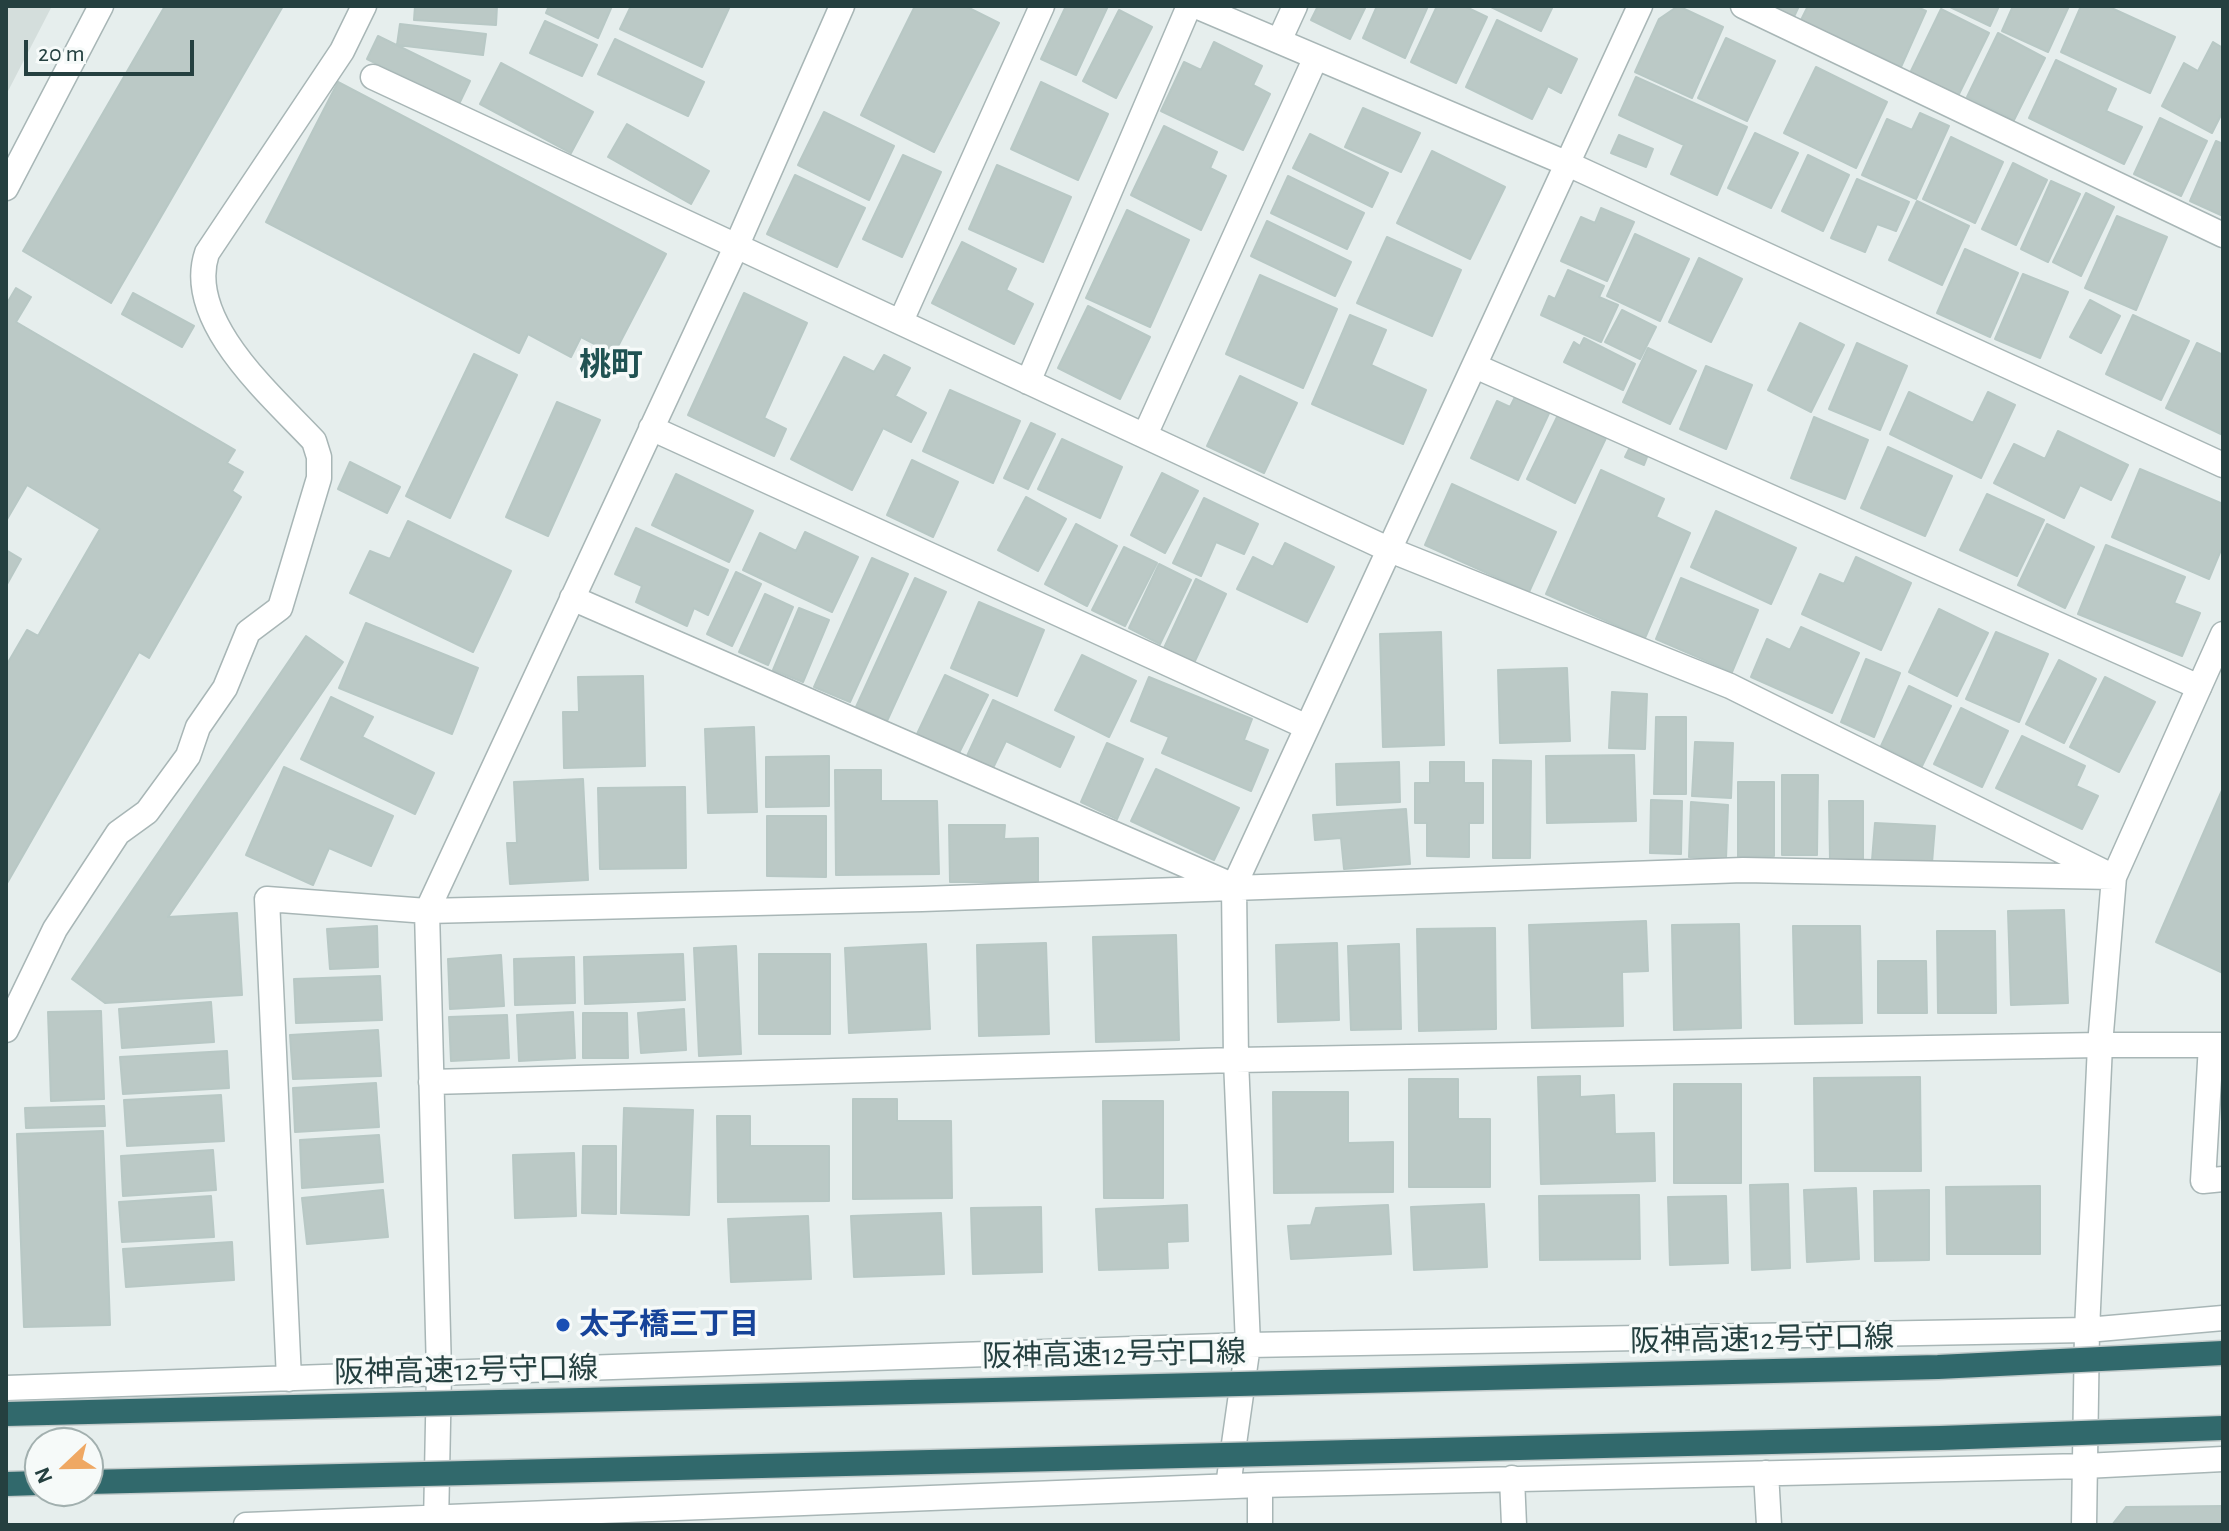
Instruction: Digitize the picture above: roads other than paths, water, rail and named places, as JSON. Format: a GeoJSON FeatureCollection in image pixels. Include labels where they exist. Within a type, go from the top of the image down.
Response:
{"type":"FeatureCollection","features":[{"type":"Feature","properties":{"kind":"highway","name":"阪神高速12号守口線"},"geometry":{"type":"LineString","coordinates":[[6,1414],[1938,1367],[2223,1353]]}},
{"type":"Feature","properties":{"kind":"highway"},"geometry":{"type":"LineString","coordinates":[[104,1482],[1940,1438],[2223,1428]]}},
{"type":"Feature","properties":{"kind":"street"},"geometry":{"type":"LineString","coordinates":[[6,188],[101,6]]}},
{"type":"Feature","properties":{"kind":"street"},"geometry":{"type":"LineString","coordinates":[[6,1030],[55,929],[118,833],[147,812],[188,756],[198,727],[225,688],[248,632],[280,608],[319,478],[319,457],[314,441],[222,337],[201,270],[207,253],[342,51],[364,6]]}},
{"type":"Feature","properties":{"kind":"street"},"geometry":{"type":"LineString","coordinates":[[436,1521],[439,1372],[427,911],[736,247],[842,6]]}},
{"type":"Feature","properties":{"kind":"street"},"geometry":{"type":"LineString","coordinates":[[901,321],[1042,6]]}},
{"type":"Feature","properties":{"kind":"street"},"geometry":{"type":"LineString","coordinates":[[1028,382],[1189,6]]}},
{"type":"Feature","properties":{"kind":"street"},"geometry":{"type":"LineString","coordinates":[[1196,6],[1568,164],[2223,465]]}},
{"type":"Feature","properties":{"kind":"street"},"geometry":{"type":"LineString","coordinates":[[1279,41],[1295,6]]}},
{"type":"Feature","properties":{"kind":"street"},"geometry":{"type":"LineString","coordinates":[[1228,1486],[1248,1345],[1236,1060],[1234,886],[1640,6]]}},
{"type":"Feature","properties":{"kind":"street"},"geometry":{"type":"LineString","coordinates":[[1743,6],[2223,235]]}},
{"type":"Feature","properties":{"kind":"street"},"geometry":{"type":"LineString","coordinates":[[1145,435],[1316,57]]}},
{"type":"Feature","properties":{"kind":"street"},"geometry":{"type":"LineString","coordinates":[[373,77],[1390,550],[1730,686],[2114,877]]}},
{"type":"Feature","properties":{"kind":"street"},"geometry":{"type":"LineString","coordinates":[[1475,366],[2199,687]]}},
{"type":"Feature","properties":{"kind":"street"},"geometry":{"type":"LineString","coordinates":[[651,428],[1307,727]]}},
{"type":"Feature","properties":{"kind":"street"},"geometry":{"type":"LineString","coordinates":[[572,598],[1234,886]]}},
{"type":"Feature","properties":{"kind":"street"},"geometry":{"type":"LineString","coordinates":[[2084,1525],[2087,1330],[2100,1045],[2114,877],[2223,634]]}},
{"type":"Feature","properties":{"kind":"street"},"geometry":{"type":"LineString","coordinates":[[289,1379],[267,899],[427,911],[922,899],[1743,870],[2114,877]]}},
{"type":"Feature","properties":{"kind":"street"},"geometry":{"type":"LineString","coordinates":[[431,1082],[1236,1060],[2217,1045],[2203,1181],[2223,1179]]}},
{"type":"Feature","properties":{"kind":"street"},"geometry":{"type":"LineString","coordinates":[[6,1388],[1248,1345],[2087,1330],[2223,1318]]}},
{"type":"Feature","properties":{"kind":"street"},"geometry":{"type":"LineString","coordinates":[[246,1525],[436,1521],[1228,1486],[2085,1466],[2223,1459]]}},
{"type":"Feature","properties":{"kind":"street"},"geometry":{"type":"LineString","coordinates":[[1766,1473],[1769,1525]]}},
{"type":"Feature","properties":{"kind":"street"},"geometry":{"type":"LineString","coordinates":[[1512,1478],[1514,1525]]}},
{"type":"Feature","properties":{"kind":"street"},"geometry":{"type":"LineString","coordinates":[[1260,1485],[1260,1525]]}},
{"type":"Feature","properties":{"kind":"place","name":"太子橋三丁目"},"geometry":{"type":"Point","coordinates":[563,1325]}},
{"type":"Feature","properties":{"kind":"district","name":"桃町"},"geometry":{"type":"Point","coordinates":[611,365]}}]}
